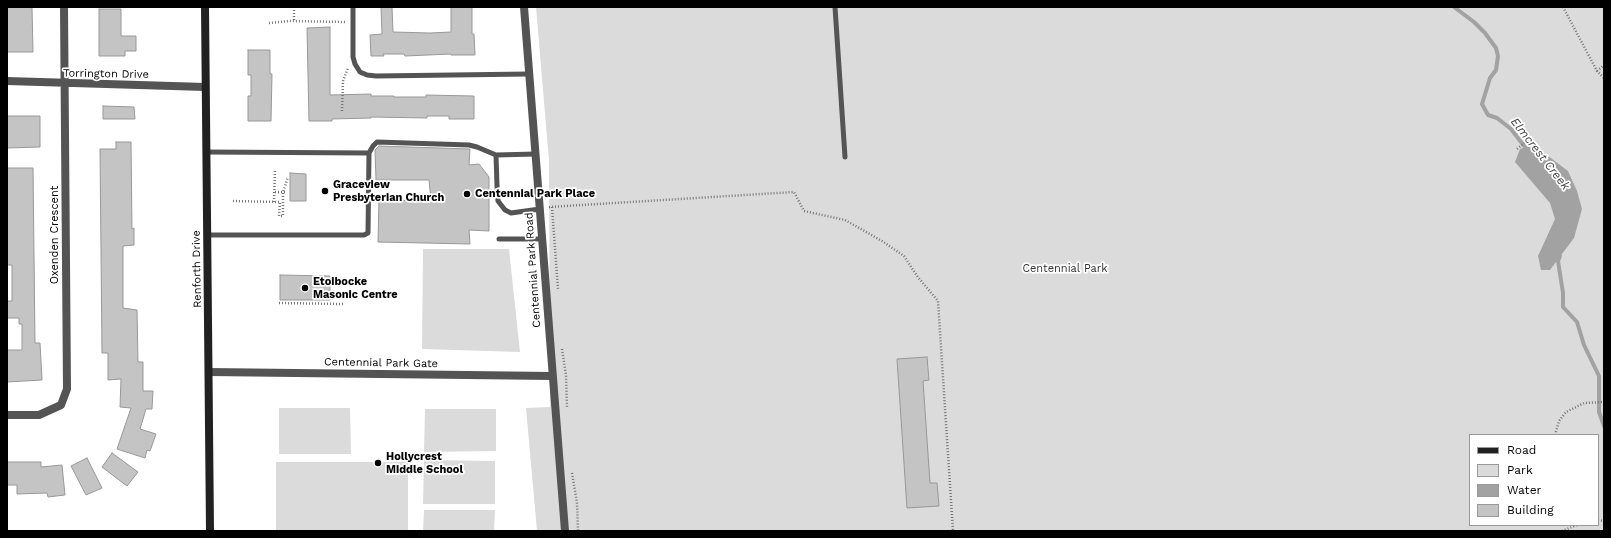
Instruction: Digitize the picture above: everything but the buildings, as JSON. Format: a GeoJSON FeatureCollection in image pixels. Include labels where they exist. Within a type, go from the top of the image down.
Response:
{"type":"FeatureCollection","features":[{"type":"Feature","properties":{"kind":"main road","name":"Renforth Drive"},"geometry":{"type":"LineString","coordinates":[[205,7],[210,531]]}},
{"type":"Feature","properties":{"kind":"street","name":"Oxenden Crescent"},"geometry":{"type":"LineString","coordinates":[[7,415],[39,415],[61,405],[67,389],[64,7]]}},
{"type":"Feature","properties":{"kind":"street","name":"Centennial Park Road"},"geometry":{"type":"LineString","coordinates":[[524,7],[565,531]]}},
{"type":"Feature","properties":{"kind":"street","name":"Torrington Drive"},"geometry":{"type":"LineString","coordinates":[[7,81],[65,84],[205,87]]}},
{"type":"Feature","properties":{"kind":"street","name":"Centennial Park Gate"},"geometry":{"type":"LineString","coordinates":[[209,372],[552,376]]}},
{"type":"Feature","properties":{"kind":"lane"},"geometry":{"type":"LineString","coordinates":[[353,7],[353,57],[360,72],[367,75],[529,74]]}},
{"type":"Feature","properties":{"kind":"lane"},"geometry":{"type":"LineString","coordinates":[[835,7],[845,157]]}},
{"type":"Feature","properties":{"kind":"lane"},"geometry":{"type":"LineString","coordinates":[[207,235],[364,235],[368,233],[369,154],[377,142],[469,145],[477,146],[496,155],[536,154]]}},
{"type":"Feature","properties":{"kind":"lane"},"geometry":{"type":"LineString","coordinates":[[206,152],[369,154]]}},
{"type":"Feature","properties":{"kind":"lane"},"geometry":{"type":"LineString","coordinates":[[496,155],[498,201],[505,210],[511,213],[540,209]]}},
{"type":"Feature","properties":{"kind":"lane"},"geometry":{"type":"LineString","coordinates":[[499,239],[542,239]]}},
{"type":"Feature","properties":{"kind":"path"},"geometry":{"type":"LineString","coordinates":[[294,7],[294,21]]}},
{"type":"Feature","properties":{"kind":"path"},"geometry":{"type":"LineString","coordinates":[[1562,7],[1597,70],[1604,78]]}},
{"type":"Feature","properties":{"kind":"path"},"geometry":{"type":"LineString","coordinates":[[269,23],[294,21],[353,22]]}},
{"type":"Feature","properties":{"kind":"path"},"geometry":{"type":"LineString","coordinates":[[342,111],[343,81],[353,57]]}},
{"type":"Feature","properties":{"kind":"path"},"geometry":{"type":"LineString","coordinates":[[1597,70],[1604,65]]}},
{"type":"Feature","properties":{"kind":"path"},"geometry":{"type":"LineString","coordinates":[[1517,149],[1527,141]]}},
{"type":"Feature","properties":{"kind":"path"},"geometry":{"type":"LineString","coordinates":[[274,202],[275,169]]}},
{"type":"Feature","properties":{"kind":"path"},"geometry":{"type":"LineString","coordinates":[[233,201],[280,202],[279,216],[283,216],[288,177]]}},
{"type":"Feature","properties":{"kind":"path"},"geometry":{"type":"LineString","coordinates":[[274,192],[285,192]]}},
{"type":"Feature","properties":{"kind":"path"},"geometry":{"type":"LineString","coordinates":[[558,292],[552,207],[794,192],[804,211],[845,220],[882,241],[904,256],[917,276],[938,301],[953,531]]}},
{"type":"Feature","properties":{"kind":"path"},"geometry":{"type":"LineString","coordinates":[[279,303],[344,304]]}},
{"type":"Feature","properties":{"kind":"path"},"geometry":{"type":"LineString","coordinates":[[562,343],[566,375],[567,412]]}},
{"type":"Feature","properties":{"kind":"path"},"geometry":{"type":"LineString","coordinates":[[1555,434],[1559,421],[1566,412],[1584,403],[1604,402]]}},
{"type":"Feature","properties":{"kind":"path"},"geometry":{"type":"LineString","coordinates":[[571,467],[577,503],[578,531]]}},
{"type":"Feature","properties":{"kind":"path"},"geometry":{"type":"LineString","coordinates":[[1562,531],[1574,526]]}},
{"type":"Feature","properties":{"kind":"green space","name":"Centennial Park"},"geometry":{"type":"Polygon","coordinates":[[[536,7],[1604,7],[1604,531],[537,531],[526,408],[550,407],[549,161],[536,7]]]}},
{"type":"Feature","properties":{"kind":"green space"},"geometry":{"type":"Polygon","coordinates":[[[423,249],[509,249],[520,352],[422,349],[423,249]]]}},
{"type":"Feature","properties":{"kind":"green space"},"geometry":{"type":"Polygon","coordinates":[[[279,408],[350,408],[351,454],[279,454],[279,408]]]}},
{"type":"Feature","properties":{"kind":"green space"},"geometry":{"type":"Polygon","coordinates":[[[425,409],[496,409],[496,451],[424,452],[425,409]]]}},
{"type":"Feature","properties":{"kind":"green space"},"geometry":{"type":"Polygon","coordinates":[[[424,460],[495,461],[495,504],[423,504],[424,460]]]}},
{"type":"Feature","properties":{"kind":"green space"},"geometry":{"type":"Polygon","coordinates":[[[276,462],[408,462],[408,531],[276,531],[276,462]]]}},
{"type":"Feature","properties":{"kind":"green space"},"geometry":{"type":"Polygon","coordinates":[[[424,510],[495,510],[494,531],[423,531],[424,510]]]}},
{"type":"Feature","properties":{"kind":"water"},"geometry":{"type":"Polygon","coordinates":[[[1529,146],[1540,150],[1568,171],[1577,191],[1582,209],[1574,238],[1550,270],[1541,270],[1538,256],[1555,219],[1550,203],[1515,162],[1520,149],[1529,146]]]}},
{"type":"Feature","properties":{"kind":"waterway","name":"Elmcrest Creek"},"geometry":{"type":"LineString","coordinates":[[1454,7],[1474,22],[1485,33],[1496,48],[1498,56],[1496,70],[1490,78],[1482,104],[1488,115],[1497,118],[1511,129],[1528,151]]}},
{"type":"Feature","properties":{"kind":"waterway","name":"Elmcrest Creek"},"geometry":{"type":"LineString","coordinates":[[1560,256],[1558,261],[1563,293],[1563,307],[1577,322],[1584,345],[1599,376],[1599,412],[1604,426]]}},
{"type":"Feature","properties":{"kind":"place","name":"Graceview Presbyterian Church"},"geometry":{"type":"Point","coordinates":[325,191]}},
{"type":"Feature","properties":{"kind":"place","name":"Centennial Park Place"},"geometry":{"type":"Point","coordinates":[467,194]}},
{"type":"Feature","properties":{"kind":"place","name":"Etoibocke Masonic Centre"},"geometry":{"type":"Point","coordinates":[305,288]}},
{"type":"Feature","properties":{"kind":"place","name":"Hollycrest Middle School"},"geometry":{"type":"Point","coordinates":[378,463]}}]}
